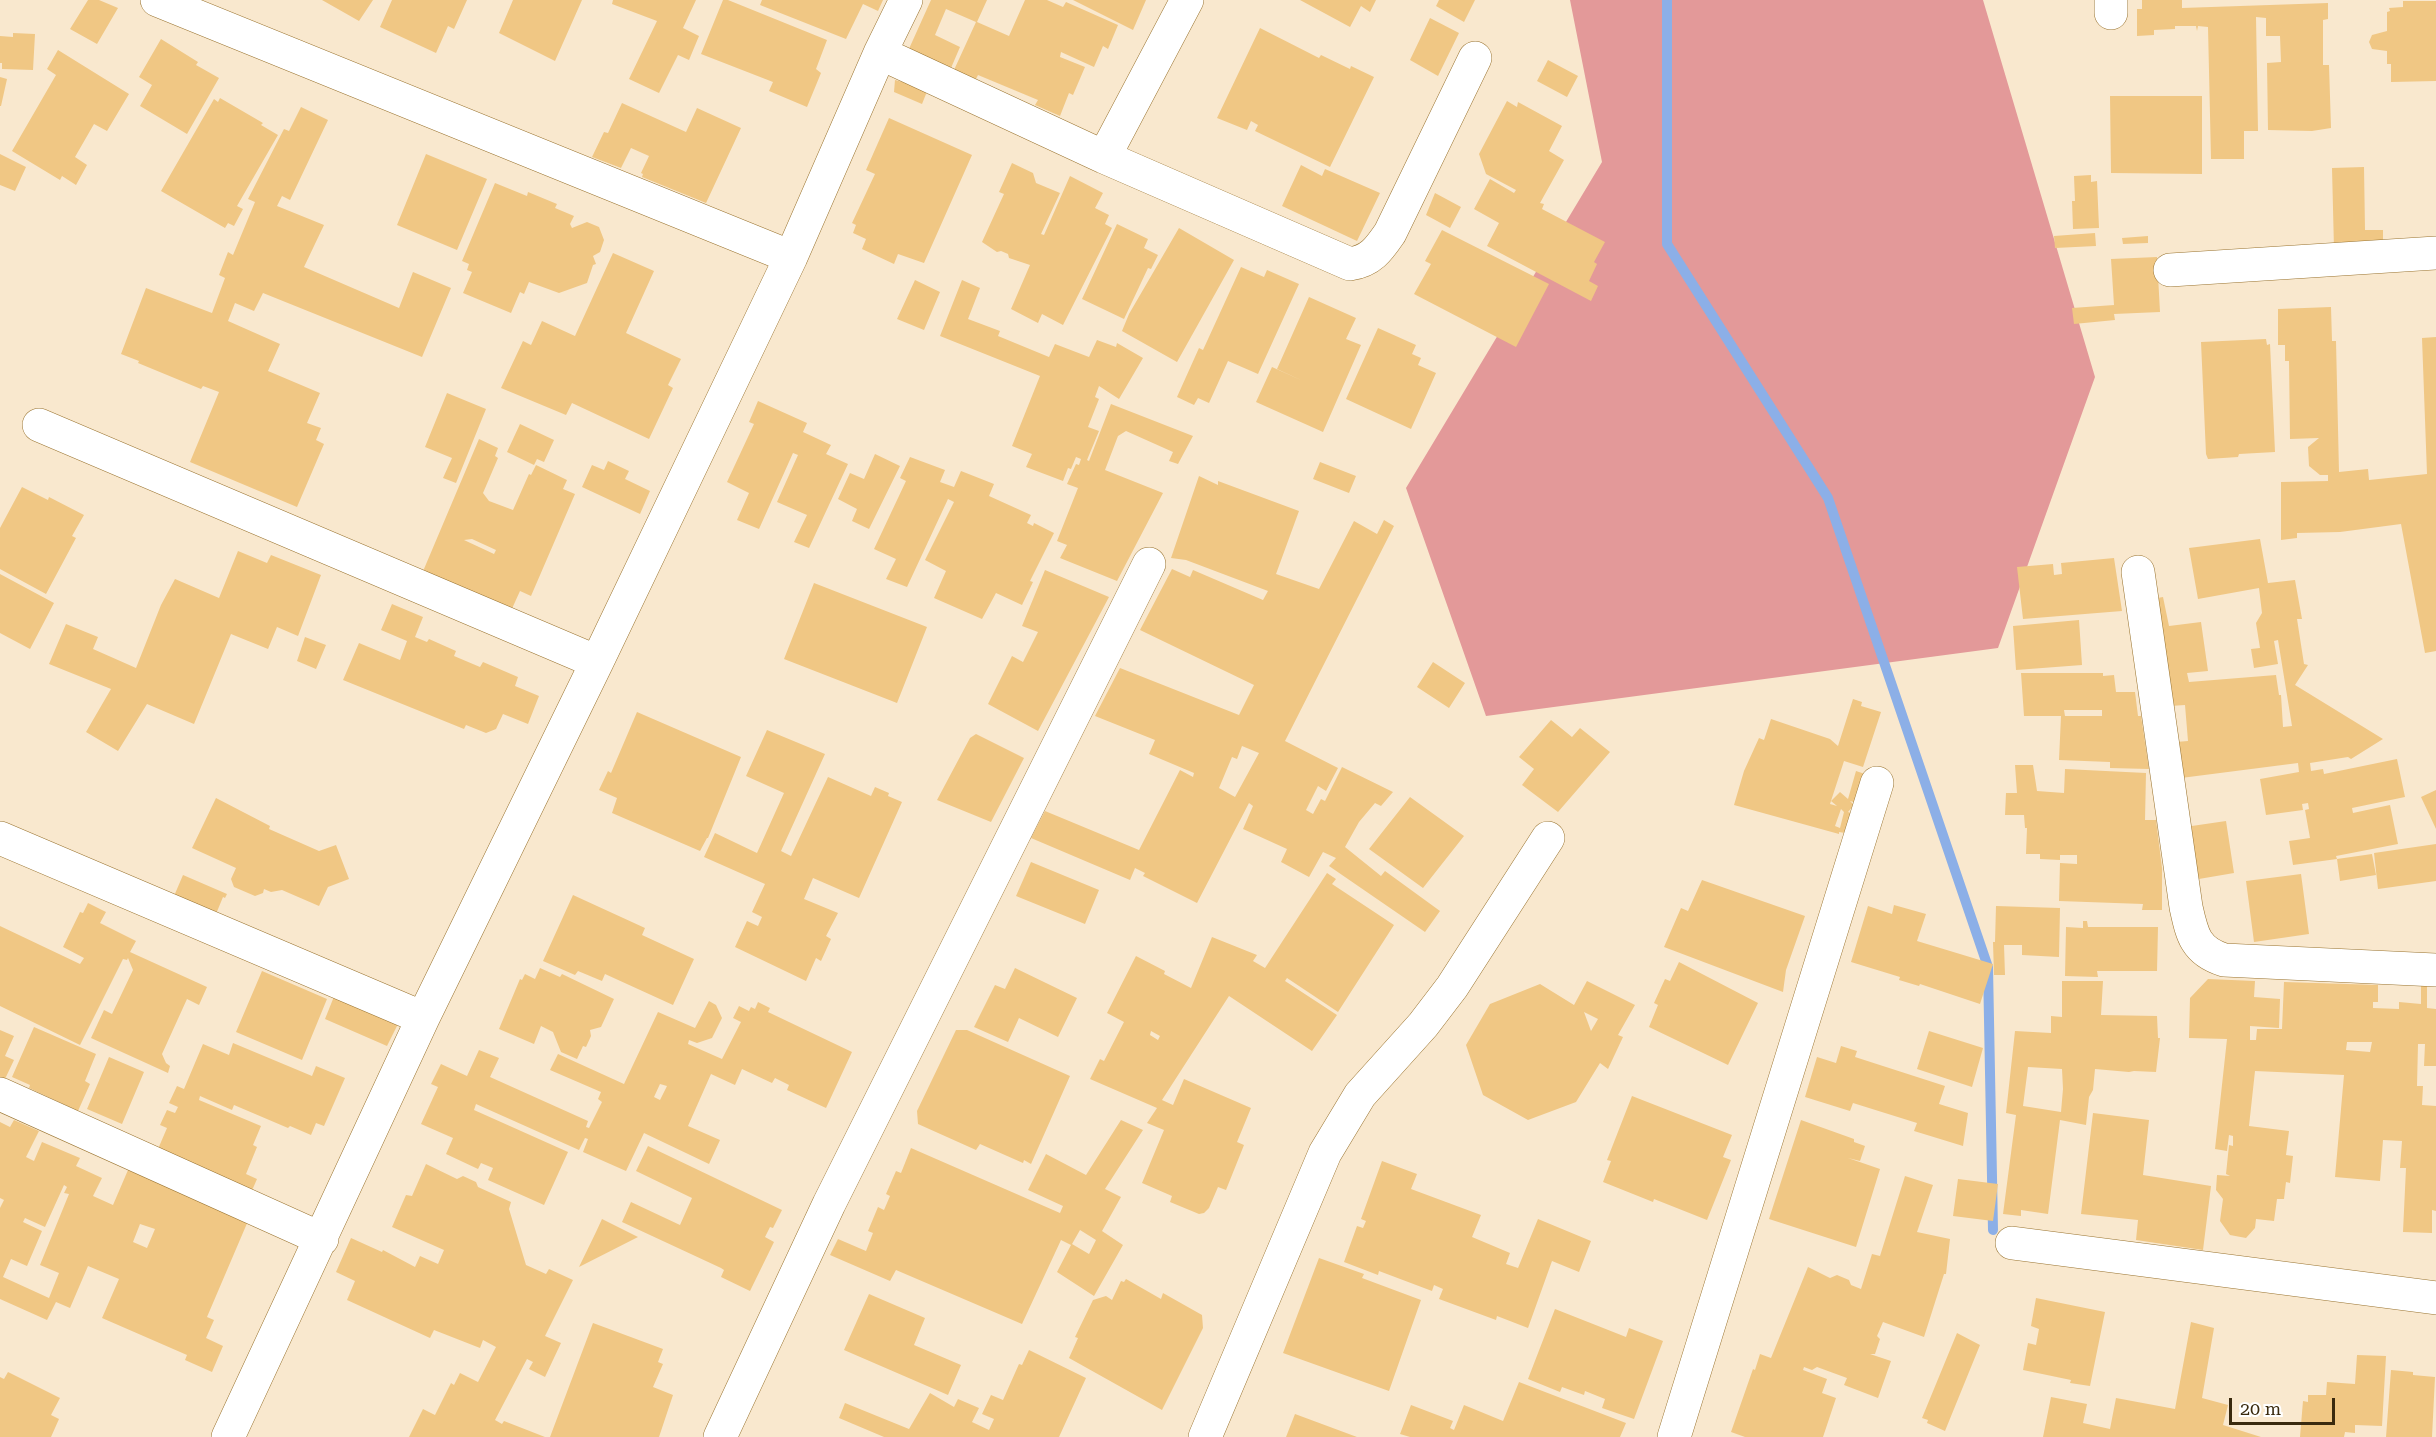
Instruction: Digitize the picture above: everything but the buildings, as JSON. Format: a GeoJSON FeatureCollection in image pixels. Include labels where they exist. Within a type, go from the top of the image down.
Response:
{"type":"FeatureCollection","features":[{"type":"Feature","properties":{"kind":"street"},"geometry":{"type":"LineString","coordinates":[[157,0],[791,257]]}},
{"type":"Feature","properties":{"kind":"street"},"geometry":{"type":"LineString","coordinates":[[228,1437],[423,1018],[791,257],[880,53],[906,0]]}},
{"type":"Feature","properties":{"kind":"street"},"geometry":{"type":"LineString","coordinates":[[1104,157],[1187,0]]}},
{"type":"Feature","properties":{"kind":"street"},"geometry":{"type":"LineString","coordinates":[[880,53],[1104,157],[1350,264],[1364,262],[1377,252],[1390,233],[1475,58]]}},
{"type":"Feature","properties":{"kind":"street"},"geometry":{"type":"LineString","coordinates":[[2170,270],[2436,253]]}},
{"type":"Feature","properties":{"kind":"street"},"geometry":{"type":"LineString","coordinates":[[39,425],[597,662]]}},
{"type":"Feature","properties":{"kind":"street"},"geometry":{"type":"LineString","coordinates":[[720,1437],[829,1204],[1149,564]]}},
{"type":"Feature","properties":{"kind":"street"},"geometry":{"type":"LineString","coordinates":[[2138,572],[2186,907],[2191,932],[2200,946],[2210,956],[2224,960],[2436,970]]}},
{"type":"Feature","properties":{"kind":"street"},"geometry":{"type":"LineString","coordinates":[[1674,1437],[1877,783]]}},
{"type":"Feature","properties":{"kind":"street"},"geometry":{"type":"LineString","coordinates":[[0,838],[423,1018]]}},
{"type":"Feature","properties":{"kind":"street"},"geometry":{"type":"LineString","coordinates":[[1205,1437],[1325,1153],[1360,1095],[1423,1025],[1452,987],[1548,838]]}},
{"type":"Feature","properties":{"kind":"street"},"geometry":{"type":"LineString","coordinates":[[0,1094],[321,1239]]}},
{"type":"Feature","properties":{"kind":"street"},"geometry":{"type":"LineString","coordinates":[[2012,1243],[2436,1298]]}},
{"type":"Feature","properties":{"kind":"shaded area"},"geometry":{"type":"Polygon","coordinates":[[[1570,0],[1983,0],[2095,377],[1998,648],[1486,716],[1406,488],[1602,162],[1570,0]]]}},
{"type":"Feature","properties":{"kind":"waterway"},"geometry":{"type":"LineString","coordinates":[[1667,0],[1667,244],[1828,498],[1988,967],[1993,1230]]}}]}
